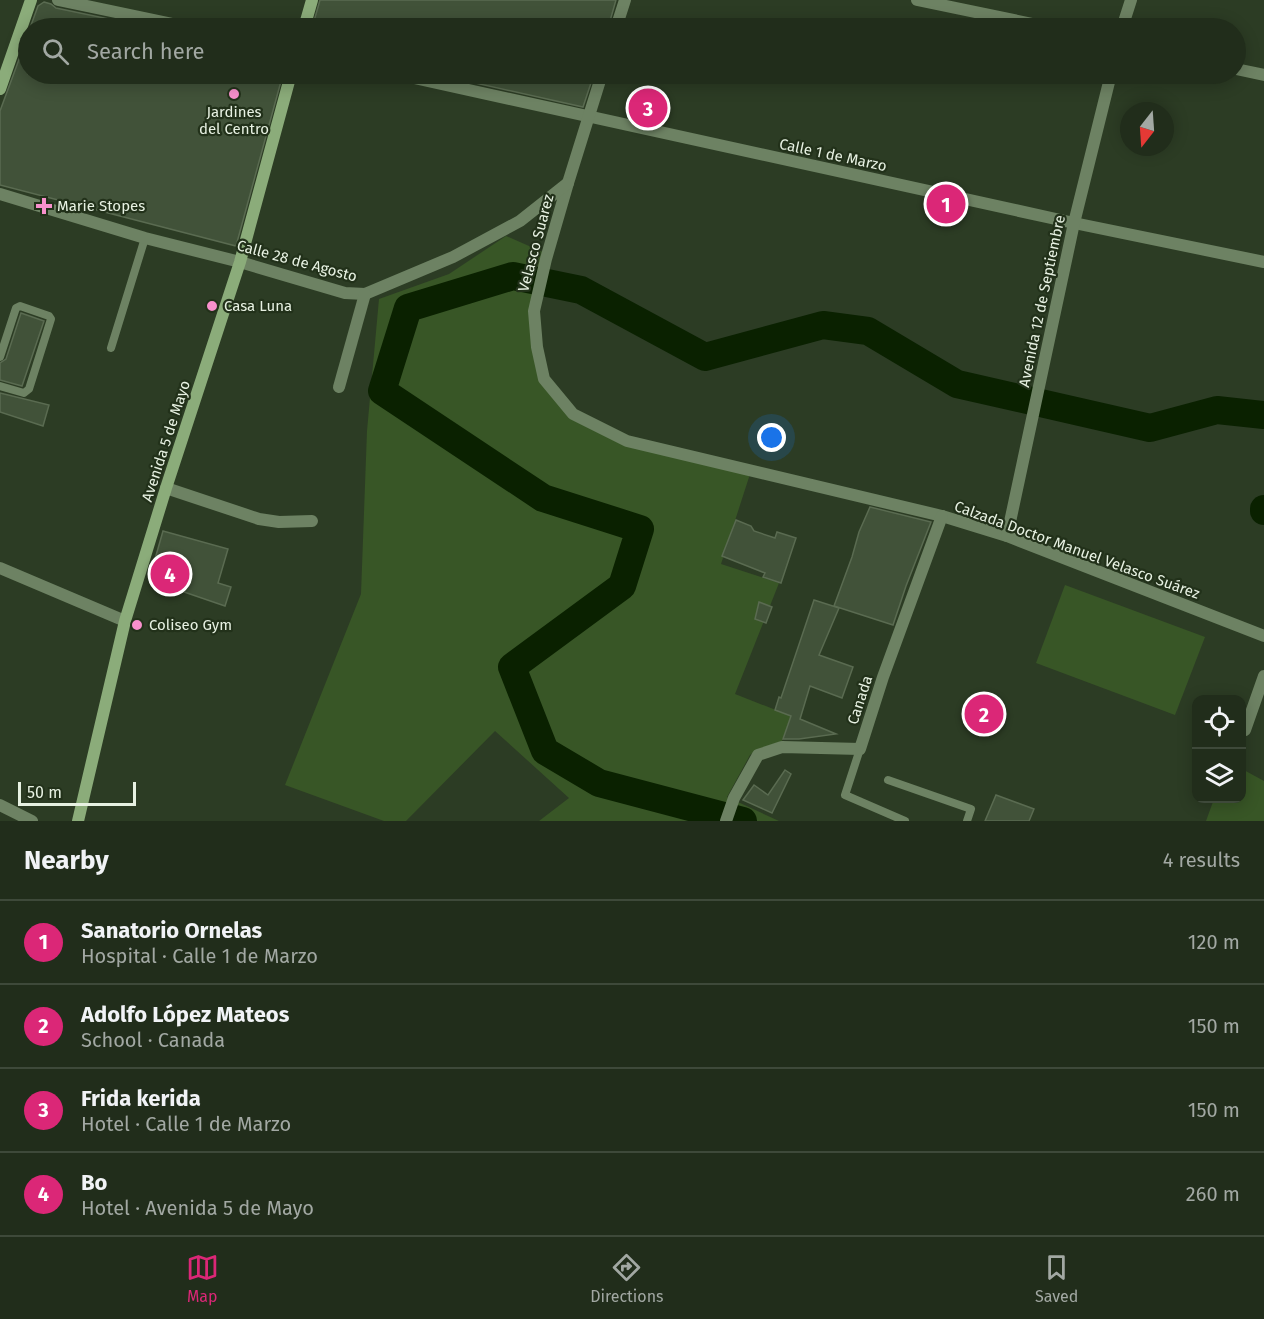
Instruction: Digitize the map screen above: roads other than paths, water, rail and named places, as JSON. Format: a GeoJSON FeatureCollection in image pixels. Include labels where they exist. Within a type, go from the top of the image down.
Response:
{"type":"FeatureCollection","features":[{"type":"Feature","properties":{"kind":"main road"},"geometry":{"type":"LineString","coordinates":[[25,18],[31,0]]}},
{"type":"Feature","properties":{"kind":"main road"},"geometry":{"type":"LineString","coordinates":[[307,18],[312,0]]}},
{"type":"Feature","properties":{"kind":"main road"},"geometry":{"type":"LineString","coordinates":[[0,89],[18,37]]}},
{"type":"Feature","properties":{"kind":"main road","name":"Avenida 5 de Mayo"},"geometry":{"type":"LineString","coordinates":[[78,821],[125,621],[240,262],[288,84]]}},
{"type":"Feature","properties":{"kind":"street"},"geometry":{"type":"LineString","coordinates":[[58,0],[144,18]]}},
{"type":"Feature","properties":{"kind":"street"},"geometry":{"type":"LineString","coordinates":[[619,18],[625,0]]}},
{"type":"Feature","properties":{"kind":"street"},"geometry":{"type":"LineString","coordinates":[[917,0],[1004,18]]}},
{"type":"Feature","properties":{"kind":"street"},"geometry":{"type":"LineString","coordinates":[[1125,18],[1131,0]]}},
{"type":"Feature","properties":{"kind":"street"},"geometry":{"type":"LineString","coordinates":[[1246,71],[1264,75]]}},
{"type":"Feature","properties":{"kind":"street","name":"Calle 1 de Marzo"},"geometry":{"type":"LineString","coordinates":[[441,84],[1074,223],[1264,262]]}},
{"type":"Feature","properties":{"kind":"street"},"geometry":{"type":"LineString","coordinates":[[568,183],[599,84]]}},
{"type":"Feature","properties":{"kind":"street","name":"Avenida 12 de Septiembre"},"geometry":{"type":"LineString","coordinates":[[1007,536],[1074,223],[1109,84]]}},
{"type":"Feature","properties":{"kind":"street","name":"Calle 28 de Agosto"},"geometry":{"type":"LineString","coordinates":[[0,194],[145,238],[240,262],[345,293],[365,294],[453,257],[520,221],[568,183]]}},
{"type":"Feature","properties":{"kind":"street","name":"Velasco Suarez"},"geometry":{"type":"LineString","coordinates":[[534,310],[568,183]]}},
{"type":"Feature","properties":{"kind":"street"},"geometry":{"type":"LineString","coordinates":[[339,387],[365,294]]}},
{"type":"Feature","properties":{"kind":"street","name":"Calzada Doctor Manuel Velasco Suárez"},"geometry":{"type":"LineString","coordinates":[[534,310],[537,346],[544,379],[573,414],[627,441],[942,516],[1007,536],[1264,636]]}},
{"type":"Feature","properties":{"kind":"street"},"geometry":{"type":"LineString","coordinates":[[166,488],[260,519],[279,522],[312,520]]}},
{"type":"Feature","properties":{"kind":"street","name":"Canada"},"geometry":{"type":"LineString","coordinates":[[860,749],[883,677],[942,516]]}},
{"type":"Feature","properties":{"kind":"street"},"geometry":{"type":"LineString","coordinates":[[0,568],[125,621]]}},
{"type":"Feature","properties":{"kind":"street"},"geometry":{"type":"LineString","coordinates":[[1246,727],[1264,676]]}},
{"type":"Feature","properties":{"kind":"street"},"geometry":{"type":"LineString","coordinates":[[726,821],[734,798],[758,755],[782,747],[860,749]]}},
{"type":"Feature","properties":{"kind":"street"},"geometry":{"type":"LineString","coordinates":[[0,806],[32,821]]}},
{"type":"Feature","properties":{"kind":"lane"},"geometry":{"type":"LineString","coordinates":[[111,348],[145,238]]}},
{"type":"Feature","properties":{"kind":"lane"},"geometry":{"type":"LineString","coordinates":[[0,357],[16,308],[20,306],[49,316],[51,319],[29,389],[24,393],[0,386]]}},
{"type":"Feature","properties":{"kind":"lane"},"geometry":{"type":"LineString","coordinates":[[860,749],[845,795],[905,821]]}},
{"type":"Feature","properties":{"kind":"lane"},"geometry":{"type":"LineString","coordinates":[[888,780],[971,809],[967,821]]}},
{"type":"Feature","properties":{"kind":"waterway"},"geometry":{"type":"LineString","coordinates":[[743,821],[599,783],[545,751],[512,667],[622,586],[640,529],[543,498],[382,391],[408,308],[513,276],[581,290],[705,357],[823,325],[868,331],[957,384],[1150,428],[1217,410],[1264,415]]}},
{"type":"Feature","properties":{"kind":"place","name":"Jardines del Centro"},"geometry":{"type":"Point","coordinates":[234,94]}},
{"type":"Feature","properties":{"kind":"place","name":"Frida kerida"},"geometry":{"type":"Point","coordinates":[648,108]}},
{"type":"Feature","properties":{"kind":"place","name":"Sanatorio Ornelas"},"geometry":{"type":"Point","coordinates":[946,204]}},
{"type":"Feature","properties":{"kind":"place","name":"Marie Stopes"},"geometry":{"type":"Point","coordinates":[44,206]}},
{"type":"Feature","properties":{"kind":"place","name":"Casa Luna"},"geometry":{"type":"Point","coordinates":[212,306]}},
{"type":"Feature","properties":{"kind":"place","name":"Bo"},"geometry":{"type":"Point","coordinates":[170,574]}},
{"type":"Feature","properties":{"kind":"place","name":"Coliseo Gym"},"geometry":{"type":"Point","coordinates":[137,625]}},
{"type":"Feature","properties":{"kind":"place","name":"Adolfo López Mateos"},"geometry":{"type":"Point","coordinates":[984,714]}}]}
